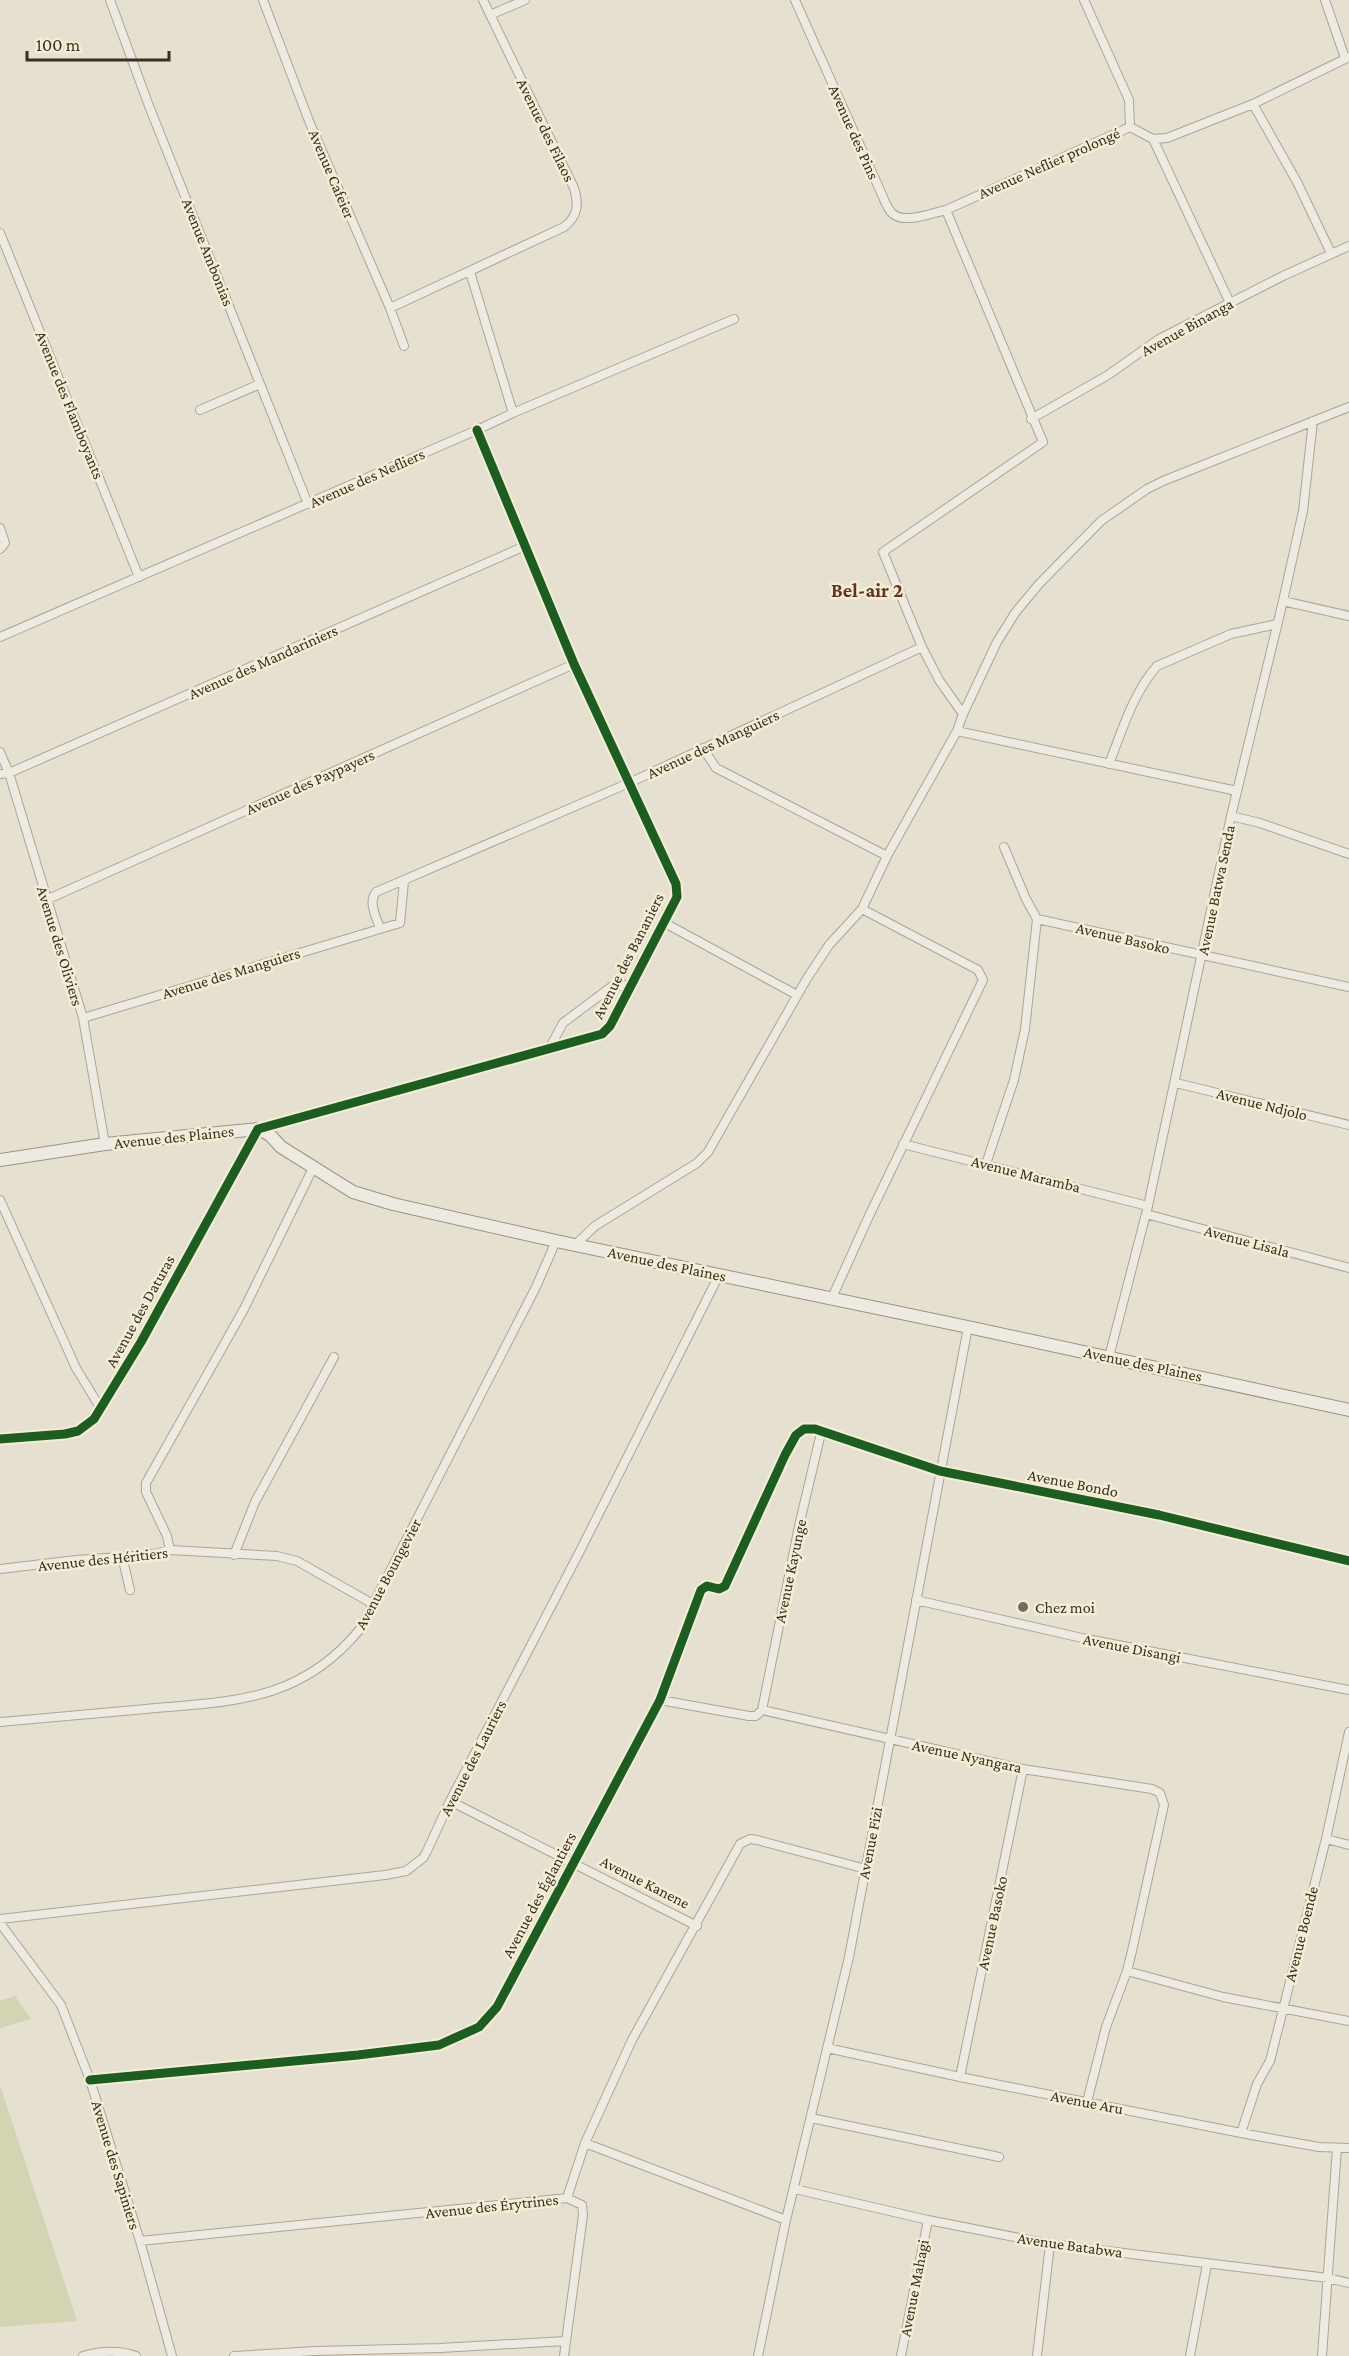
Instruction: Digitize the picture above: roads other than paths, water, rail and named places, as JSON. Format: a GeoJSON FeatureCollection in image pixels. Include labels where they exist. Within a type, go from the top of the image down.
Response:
{"type":"FeatureCollection","features":[{"type":"Feature","properties":{"kind":"street","name":"Avenue Ambonias"},"geometry":{"type":"LineString","coordinates":[[110,0],[154,117],[308,504]]}},
{"type":"Feature","properties":{"kind":"street","name":"Avenue Cafeier"},"geometry":{"type":"LineString","coordinates":[[263,0],[309,122],[390,308],[404,346]]}},
{"type":"Feature","properties":{"kind":"street","name":"Avenue des Filaos"},"geometry":{"type":"LineString","coordinates":[[470,272],[564,227],[572,220],[578,206],[574,188],[483,0]]}},
{"type":"Feature","properties":{"kind":"street"},"geometry":{"type":"LineString","coordinates":[[490,15],[525,0]]}},
{"type":"Feature","properties":{"kind":"street","name":"Avenue des Pins"},"geometry":{"type":"LineString","coordinates":[[795,0],[890,211],[899,217],[908,218],[946,210]]}},
{"type":"Feature","properties":{"kind":"street"},"geometry":{"type":"LineString","coordinates":[[1084,0],[1127,95],[1130,127]]}},
{"type":"Feature","properties":{"kind":"street"},"geometry":{"type":"LineString","coordinates":[[1230,303],[1153,139],[1167,138],[1188,131],[1253,104],[1347,58],[1325,0]]}},
{"type":"Feature","properties":{"kind":"street"},"geometry":{"type":"LineString","coordinates":[[1253,104],[1297,182],[1331,253]]}},
{"type":"Feature","properties":{"kind":"street","name":"Avenue Neflier prolongé"},"geometry":{"type":"LineString","coordinates":[[946,210],[1130,127],[1153,139]]}},
{"type":"Feature","properties":{"kind":"street"},"geometry":{"type":"LineString","coordinates":[[946,210],[1042,443],[884,550],[884,558],[922,647],[939,681],[963,714]]}},
{"type":"Feature","properties":{"kind":"street","name":"Avenue des Flamboyants"},"geometry":{"type":"LineString","coordinates":[[0,233],[139,577]]}},
{"type":"Feature","properties":{"kind":"street","name":"Avenue Binanga"},"geometry":{"type":"LineString","coordinates":[[1031,418],[1108,375],[1159,339],[1349,246]]}},
{"type":"Feature","properties":{"kind":"street"},"geometry":{"type":"LineString","coordinates":[[390,308],[470,272],[513,413]]}},
{"type":"Feature","properties":{"kind":"street","name":"Avenue des Nefliers"},"geometry":{"type":"LineString","coordinates":[[0,637],[734,319]]}},
{"type":"Feature","properties":{"kind":"street"},"geometry":{"type":"LineString","coordinates":[[200,410],[260,384]]}},
{"type":"Feature","properties":{"kind":"street"},"geometry":{"type":"LineString","coordinates":[[575,1245],[595,1226],[703,1158],[713,1144],[797,995],[829,945],[862,909],[887,856],[957,731],[997,642],[1015,613],[1039,584],[1101,521],[1147,489],[1349,407]]}},
{"type":"Feature","properties":{"kind":"street","name":"Avenue Batwa Senda"},"geometry":{"type":"LineString","coordinates":[[1109,1357],[1147,1210],[1176,1083],[1231,816],[1303,511],[1313,421]]}},
{"type":"Feature","properties":{"kind":"street","name":"Avenue des Bananiers"},"geometry":{"type":"LineString","coordinates":[[258,1129],[599,1035],[608,1030],[676,897],[678,889],[574,664],[477,430]]}},
{"type":"Feature","properties":{"kind":"street"},"geometry":{"type":"LineString","coordinates":[[0,528],[5,543],[0,549]]}},
{"type":"Feature","properties":{"kind":"street","name":"Avenue des Mandariniers"},"geometry":{"type":"LineString","coordinates":[[4,774],[525,546]]}},
{"type":"Feature","properties":{"kind":"street"},"geometry":{"type":"LineString","coordinates":[[1283,602],[1349,616]]}},
{"type":"Feature","properties":{"kind":"street"},"geometry":{"type":"LineString","coordinates":[[1109,764],[1135,702],[1149,675],[1157,666],[1231,634],[1277,624]]}},
{"type":"Feature","properties":{"kind":"street","name":"Avenue des Manguiers"},"geometry":{"type":"LineString","coordinates":[[380,928],[372,897],[376,892],[629,783],[922,647]]}},
{"type":"Feature","properties":{"kind":"street","name":"Avenue des Paypayers"},"geometry":{"type":"LineString","coordinates":[[46,900],[574,664]]}},
{"type":"Feature","properties":{"kind":"street"},"geometry":{"type":"LineString","coordinates":[[957,731],[1237,791]]}},
{"type":"Feature","properties":{"kind":"street"},"geometry":{"type":"LineString","coordinates":[[703,748],[717,768],[887,856]]}},
{"type":"Feature","properties":{"kind":"street","name":"Avenue des Oliviers"},"geometry":{"type":"LineString","coordinates":[[0,752],[4,774],[82,1018],[105,1144]]}},
{"type":"Feature","properties":{"kind":"street"},"geometry":{"type":"LineString","coordinates":[[1231,816],[1260,823],[1349,854]]}},
{"type":"Feature","properties":{"kind":"street"},"geometry":{"type":"LineString","coordinates":[[986,1164],[1014,1080],[1021,1049],[1031,990],[1037,919],[1004,847]]}},
{"type":"Feature","properties":{"kind":"street","name":"Avenue des Manguiers"},"geometry":{"type":"LineString","coordinates":[[82,1018],[400,921],[404,881]]}},
{"type":"Feature","properties":{"kind":"street"},"geometry":{"type":"LineString","coordinates":[[831,1300],[903,1144],[982,986],[982,975],[978,970],[862,909]]}},
{"type":"Feature","properties":{"kind":"street","name":"Avenue Basoko"},"geometry":{"type":"LineString","coordinates":[[1037,919],[1349,987]]}},
{"type":"Feature","properties":{"kind":"street"},"geometry":{"type":"LineString","coordinates":[[663,922],[797,995]]}},
{"type":"Feature","properties":{"kind":"street"},"geometry":{"type":"LineString","coordinates":[[549,1049],[563,1023],[611,987],[632,984]]}},
{"type":"Feature","properties":{"kind":"street","name":"Avenue Ndjolo"},"geometry":{"type":"LineString","coordinates":[[1176,1083],[1349,1125]]}},
{"type":"Feature","properties":{"kind":"street","name":"Avenue des Plaines"},"geometry":{"type":"LineString","coordinates":[[0,1160],[105,1144],[258,1129],[270,1135],[281,1147],[353,1192],[421,1210],[556,1241],[1109,1357],[1349,1410]]}},
{"type":"Feature","properties":{"kind":"street","name":"Avenue des Daturas"},"geometry":{"type":"LineString","coordinates":[[0,1439],[65,1434],[78,1431],[94,1419],[141,1342],[258,1129]]}},
{"type":"Feature","properties":{"kind":"street","name":"Avenue Maramba"},"geometry":{"type":"LineString","coordinates":[[903,1144],[986,1164],[1147,1210]]}},
{"type":"Feature","properties":{"kind":"street"},"geometry":{"type":"LineString","coordinates":[[170,1550],[167,1536],[146,1492],[146,1483],[244,1309],[313,1168]]}},
{"type":"Feature","properties":{"kind":"street"},"geometry":{"type":"LineString","coordinates":[[0,1200],[76,1368],[101,1409]]}},
{"type":"Feature","properties":{"kind":"street","name":"Avenue Lisala"},"geometry":{"type":"LineString","coordinates":[[1147,1210],[1349,1268]]}},
{"type":"Feature","properties":{"kind":"street","name":"Avenue Boungevier"},"geometry":{"type":"LineString","coordinates":[[0,1722],[242,1700],[286,1686],[330,1662],[361,1628],[532,1297],[556,1241]]}},
{"type":"Feature","properties":{"kind":"street","name":"Avenue des Lauriers"},"geometry":{"type":"LineString","coordinates":[[0,1921],[385,1875],[406,1870],[423,1858],[719,1275]]}},
{"type":"Feature","properties":{"kind":"street","name":"Avenue Fizi"},"geometry":{"type":"LineString","coordinates":[[758,2356],[786,2220],[849,1957],[968,1327]]}},
{"type":"Feature","properties":{"kind":"street"},"geometry":{"type":"LineString","coordinates":[[234,1555],[255,1502],[334,1357]]}},
{"type":"Feature","properties":{"kind":"street","name":"Avenue Bondo"},"geometry":{"type":"LineString","coordinates":[[796,1435],[804,1429],[815,1429],[940,1472],[1159,1515],[1349,1561]]}},
{"type":"Feature","properties":{"kind":"street","name":"Avenue Kayunge"},"geometry":{"type":"LineString","coordinates":[[762,1710],[799,1526],[821,1432]]}},
{"type":"Feature","properties":{"kind":"street","name":"Avenue des Églantiers"},"geometry":{"type":"LineString","coordinates":[[90,2080],[358,2055],[439,2044],[470,2033],[489,2018],[497,2007],[660,1700],[700,1590],[707,1586],[719,1589],[725,1586],[761,1503],[796,1435]]}},
{"type":"Feature","properties":{"kind":"street","name":"Avenue des Héritiers"},"geometry":{"type":"LineString","coordinates":[[0,1569],[149,1555],[170,1550],[277,1556],[297,1561],[373,1604]]}},
{"type":"Feature","properties":{"kind":"street"},"geometry":{"type":"LineString","coordinates":[[122,1556],[130,1590]]}},
{"type":"Feature","properties":{"kind":"street","name":"Avenue Disangi"},"geometry":{"type":"LineString","coordinates":[[916,1600],[1082,1638],[1349,1690]]}},
{"type":"Feature","properties":{"kind":"street","name":"Avenue Nyangara"},"geometry":{"type":"LineString","coordinates":[[660,1700],[749,1716],[756,1716],[762,1710],[1023,1769],[1152,1789],[1163,1796],[1164,1805],[1127,1971]]}},
{"type":"Feature","properties":{"kind":"street","name":"Avenue Boende"},"geometry":{"type":"LineString","coordinates":[[1241,2133],[1257,2084],[1269,2066],[1326,1839],[1349,1732]]}},
{"type":"Feature","properties":{"kind":"street","name":"Avenue Basoko"},"geometry":{"type":"LineString","coordinates":[[960,2077],[1023,1769]]}},
{"type":"Feature","properties":{"kind":"street","name":"Avenue Kanene"},"geometry":{"type":"LineString","coordinates":[[450,1801],[696,1926]]}},
{"type":"Feature","properties":{"kind":"street","name":"Avenue des Érytrines"},"geometry":{"type":"LineString","coordinates":[[140,2241],[567,2198],[585,2143],[632,2040],[740,1844],[750,1839],[866,1869]]}},
{"type":"Feature","properties":{"kind":"street"},"geometry":{"type":"LineString","coordinates":[[1326,1839],[1349,1845]]}},
{"type":"Feature","properties":{"kind":"street","name":"Avenue des Sapiniers"},"geometry":{"type":"LineString","coordinates":[[0,1921],[61,2006],[90,2080],[140,2241],[172,2356]]}},
{"type":"Feature","properties":{"kind":"street"},"geometry":{"type":"LineString","coordinates":[[1087,2102],[1106,2027],[1127,1971],[1282,2010],[1349,2021]]}},
{"type":"Feature","properties":{"kind":"street","name":"Avenue Aru"},"geometry":{"type":"LineString","coordinates":[[826,2048],[1241,2133],[1349,2148]]}},
{"type":"Feature","properties":{"kind":"street"},"geometry":{"type":"LineString","coordinates":[[811,2118],[999,2157]]}},
{"type":"Feature","properties":{"kind":"street"},"geometry":{"type":"LineString","coordinates":[[585,2143],[786,2220]]}},
{"type":"Feature","properties":{"kind":"street"},"geometry":{"type":"LineString","coordinates":[[1322,2356],[1336,2148]]}},
{"type":"Feature","properties":{"kind":"street","name":"Avenue Batabwa"},"geometry":{"type":"LineString","coordinates":[[795,2189],[928,2220],[1050,2244],[1328,2278],[1349,2283]]}},
{"type":"Feature","properties":{"kind":"street"},"geometry":{"type":"LineString","coordinates":[[564,2356],[583,2214],[582,2205],[567,2198]]}},
{"type":"Feature","properties":{"kind":"street","name":"Avenue Mahagi"},"geometry":{"type":"LineString","coordinates":[[901,2356],[928,2220]]}},
{"type":"Feature","properties":{"kind":"street"},"geometry":{"type":"LineString","coordinates":[[1037,2356],[1050,2244]]}},
{"type":"Feature","properties":{"kind":"street"},"geometry":{"type":"LineString","coordinates":[[1190,2356],[1207,2264]]}},
{"type":"Feature","properties":{"kind":"street"},"geometry":{"type":"LineString","coordinates":[[234,2356],[566,2341]]}},
{"type":"Feature","properties":{"kind":"street"},"geometry":{"type":"LineString","coordinates":[[83,2356],[106,2352],[126,2352],[136,2356]]}},
{"type":"Feature","properties":{"kind":"place","name":"Chez moi"},"geometry":{"type":"Point","coordinates":[1023,1607]}},
{"type":"Feature","properties":{"kind":"district","name":"Bel-air 2"},"geometry":{"type":"Point","coordinates":[867,590]}}]}
